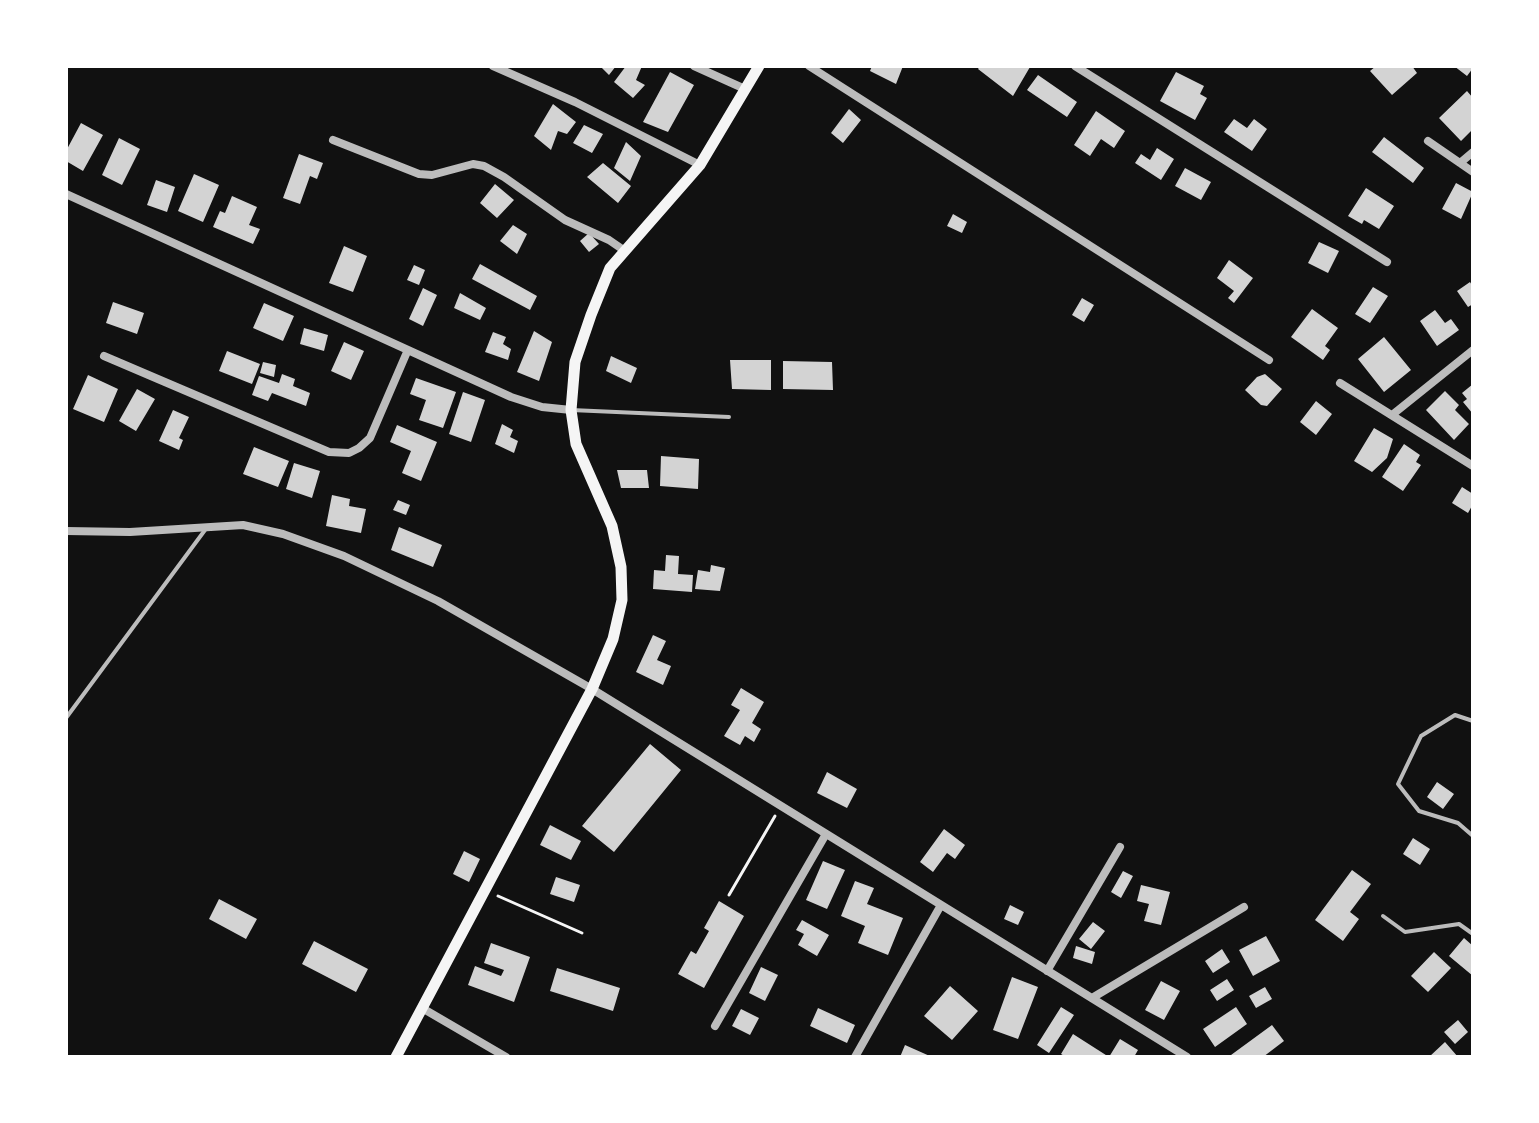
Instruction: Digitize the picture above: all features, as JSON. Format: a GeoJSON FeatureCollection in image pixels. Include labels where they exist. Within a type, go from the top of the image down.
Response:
{"type":"FeatureCollection","features":[{"type":"Feature","properties":{"kind":"main road"},"geometry":{"type":"LineString","coordinates":[[396,1057],[592,689],[613,639],[622,600],[621,567],[612,526],[576,444],[571,410],[575,362],[591,315],[610,268],[700,165],[759,66]]}},
{"type":"Feature","properties":{"kind":"street"},"geometry":{"type":"LineString","coordinates":[[493,66],[575,102],[700,165]]}},
{"type":"Feature","properties":{"kind":"street"},"geometry":{"type":"LineString","coordinates":[[694,66],[745,89]]}},
{"type":"Feature","properties":{"kind":"street"},"geometry":{"type":"LineString","coordinates":[[809,66],[1269,360]]}},
{"type":"Feature","properties":{"kind":"street"},"geometry":{"type":"LineString","coordinates":[[1075,66],[1387,262]]}},
{"type":"Feature","properties":{"kind":"street"},"geometry":{"type":"LineString","coordinates":[[333,140],[419,174],[432,175],[473,164],[484,166],[565,220],[609,240],[625,251]]}},
{"type":"Feature","properties":{"kind":"street"},"geometry":{"type":"LineString","coordinates":[[1428,141],[1473,172]]}},
{"type":"Feature","properties":{"kind":"street"},"geometry":{"type":"LineString","coordinates":[[1460,163],[1473,152]]}},
{"type":"Feature","properties":{"kind":"street"},"geometry":{"type":"LineString","coordinates":[[66,194],[511,397],[542,407],[571,410]]}},
{"type":"Feature","properties":{"kind":"street"},"geometry":{"type":"LineString","coordinates":[[1392,415],[1473,350]]}},
{"type":"Feature","properties":{"kind":"street"},"geometry":{"type":"LineString","coordinates":[[104,356],[329,452],[349,453],[370,438],[407,352]]}},
{"type":"Feature","properties":{"kind":"street"},"geometry":{"type":"LineString","coordinates":[[1340,383],[1473,466]]}},
{"type":"Feature","properties":{"kind":"street"},"geometry":{"type":"LineString","coordinates":[[66,531],[130,532],[243,525],[283,534],[344,556],[438,601],[592,689],[1187,1057]]}},
{"type":"Feature","properties":{"kind":"street"},"geometry":{"type":"LineString","coordinates":[[715,1026],[826,834]]}},
{"type":"Feature","properties":{"kind":"street"},"geometry":{"type":"LineString","coordinates":[[1047,971],[1120,847]]}},
{"type":"Feature","properties":{"kind":"street"},"geometry":{"type":"LineString","coordinates":[[855,1057],[941,905]]}},
{"type":"Feature","properties":{"kind":"street"},"geometry":{"type":"LineString","coordinates":[[1092,998],[1244,907]]}},
{"type":"Feature","properties":{"kind":"street"},"geometry":{"type":"LineString","coordinates":[[422,1008],[506,1057]]}},
{"type":"Feature","properties":{"kind":"lane"},"geometry":{"type":"LineString","coordinates":[[571,410],[729,417]]}},
{"type":"Feature","properties":{"kind":"lane"},"geometry":{"type":"LineString","coordinates":[[66,718],[208,525]]}},
{"type":"Feature","properties":{"kind":"lane"},"geometry":{"type":"LineString","coordinates":[[1473,721],[1455,715],[1421,736],[1398,784],[1419,811],[1458,823],[1473,836]]}},
{"type":"Feature","properties":{"kind":"lane"},"geometry":{"type":"LineString","coordinates":[[1383,916],[1405,932],[1459,924],[1473,934]]}},
{"type":"Feature","properties":{"kind":"path"},"geometry":{"type":"LineString","coordinates":[[729,895],[781,806]]}},
{"type":"Feature","properties":{"kind":"path"},"geometry":{"type":"LineString","coordinates":[[485,890],[582,933]]}},
{"type":"Feature","properties":{"kind":"building"},"geometry":{"type":"Polygon","coordinates":[[[600,66],[616,66],[609,75],[600,66]]]}},
{"type":"Feature","properties":{"kind":"building"},"geometry":{"type":"Polygon","coordinates":[[[626,66],[642,66],[636,80],[645,85],[633,98],[614,82],[626,66]]]}},
{"type":"Feature","properties":{"kind":"building"},"geometry":{"type":"Polygon","coordinates":[[[872,66],[903,66],[896,84],[870,71],[872,66]]]}},
{"type":"Feature","properties":{"kind":"building"},"geometry":{"type":"Polygon","coordinates":[[[980,66],[1030,67],[1013,96],[978,69],[980,66]]]}},
{"type":"Feature","properties":{"kind":"building"},"geometry":{"type":"Polygon","coordinates":[[[1376,66],[1412,66],[1417,73],[1392,95],[1370,71],[1376,66]]]}},
{"type":"Feature","properties":{"kind":"building"},"geometry":{"type":"Polygon","coordinates":[[[1454,66],[1473,66],[1473,68],[1467,76],[1454,66]]]}},
{"type":"Feature","properties":{"kind":"building"},"geometry":{"type":"Polygon","coordinates":[[[670,72],[694,85],[668,132],[643,122],[670,72]]]}},
{"type":"Feature","properties":{"kind":"building"},"geometry":{"type":"Polygon","coordinates":[[[1176,72],[1204,86],[1200,94],[1207,98],[1195,120],[1160,101],[1176,72]]]}},
{"type":"Feature","properties":{"kind":"building"},"geometry":{"type":"Polygon","coordinates":[[[1038,75],[1077,102],[1067,117],[1027,90],[1038,75]]]}},
{"type":"Feature","properties":{"kind":"building"},"geometry":{"type":"Polygon","coordinates":[[[1467,91],[1473,98],[1473,129],[1461,141],[1439,118],[1467,91]]]}},
{"type":"Feature","properties":{"kind":"building"},"geometry":{"type":"Polygon","coordinates":[[[553,104],[576,122],[567,134],[558,131],[551,150],[534,136],[553,104]]]}},
{"type":"Feature","properties":{"kind":"building"},"geometry":{"type":"Polygon","coordinates":[[[849,109],[861,120],[843,143],[831,133],[849,109]]]}},
{"type":"Feature","properties":{"kind":"building"},"geometry":{"type":"Polygon","coordinates":[[[1096,111],[1125,131],[1114,148],[1101,139],[1090,156],[1074,145],[1096,111]]]}},
{"type":"Feature","properties":{"kind":"building"},"geometry":{"type":"Polygon","coordinates":[[[1234,119],[1247,128],[1254,119],[1267,129],[1252,151],[1224,132],[1234,119]]]}},
{"type":"Feature","properties":{"kind":"building"},"geometry":{"type":"Polygon","coordinates":[[[81,123],[103,135],[83,171],[66,161],[66,151],[81,123]]]}},
{"type":"Feature","properties":{"kind":"building"},"geometry":{"type":"Polygon","coordinates":[[[584,125],[603,134],[592,153],[573,143],[584,125]]]}},
{"type":"Feature","properties":{"kind":"building"},"geometry":{"type":"Polygon","coordinates":[[[1384,137],[1424,168],[1413,183],[1372,152],[1384,137]]]}},
{"type":"Feature","properties":{"kind":"building"},"geometry":{"type":"Polygon","coordinates":[[[119,138],[140,149],[122,185],[102,175],[119,138]]]}},
{"type":"Feature","properties":{"kind":"building"},"geometry":{"type":"Polygon","coordinates":[[[626,142],[641,156],[630,181],[614,168],[626,142]]]}},
{"type":"Feature","properties":{"kind":"building"},"geometry":{"type":"Polygon","coordinates":[[[1157,148],[1174,159],[1161,180],[1135,163],[1141,154],[1150,160],[1157,148]]]}},
{"type":"Feature","properties":{"kind":"building"},"geometry":{"type":"Polygon","coordinates":[[[299,154],[323,163],[317,179],[310,176],[300,204],[283,198],[299,154]]]}},
{"type":"Feature","properties":{"kind":"building"},"geometry":{"type":"Polygon","coordinates":[[[603,163],[631,186],[618,203],[587,177],[603,163]]]}},
{"type":"Feature","properties":{"kind":"building"},"geometry":{"type":"Polygon","coordinates":[[[1185,168],[1211,182],[1201,200],[1175,186],[1185,168]]]}},
{"type":"Feature","properties":{"kind":"building"},"geometry":{"type":"Polygon","coordinates":[[[194,174],[219,185],[203,222],[178,211],[194,174]]]}},
{"type":"Feature","properties":{"kind":"building"},"geometry":{"type":"Polygon","coordinates":[[[156,180],[175,187],[167,212],[147,205],[156,180]]]}},
{"type":"Feature","properties":{"kind":"building"},"geometry":{"type":"Polygon","coordinates":[[[1456,183],[1473,192],[1461,219],[1442,209],[1456,183]]]}},
{"type":"Feature","properties":{"kind":"building"},"geometry":{"type":"Polygon","coordinates":[[[495,184],[514,200],[497,218],[480,203],[495,184]]]}},
{"type":"Feature","properties":{"kind":"building"},"geometry":{"type":"Polygon","coordinates":[[[1366,188],[1394,206],[1379,229],[1364,220],[1362,224],[1348,216],[1366,188]]]}},
{"type":"Feature","properties":{"kind":"building"},"geometry":{"type":"Polygon","coordinates":[[[232,196],[257,207],[249,225],[260,229],[253,244],[213,227],[220,211],[225,213],[232,196]]]}},
{"type":"Feature","properties":{"kind":"building"},"geometry":{"type":"Polygon","coordinates":[[[953,214],[967,222],[962,233],[947,226],[953,214]]]}},
{"type":"Feature","properties":{"kind":"building"},"geometry":{"type":"Polygon","coordinates":[[[513,225],[527,234],[517,254],[500,241],[513,225]]]}},
{"type":"Feature","properties":{"kind":"building"},"geometry":{"type":"Polygon","coordinates":[[[589,233],[599,244],[589,252],[580,241],[589,233]]]}},
{"type":"Feature","properties":{"kind":"building"},"geometry":{"type":"Polygon","coordinates":[[[1319,242],[1339,251],[1328,273],[1308,263],[1319,242]]]}},
{"type":"Feature","properties":{"kind":"building"},"geometry":{"type":"Polygon","coordinates":[[[344,246],[367,256],[353,292],[329,283],[344,246]]]}},
{"type":"Feature","properties":{"kind":"building"},"geometry":{"type":"Polygon","coordinates":[[[1229,260],[1253,278],[1234,303],[1228,298],[1234,291],[1217,278],[1229,260]]]}},
{"type":"Feature","properties":{"kind":"building"},"geometry":{"type":"Polygon","coordinates":[[[480,264],[537,296],[530,310],[472,279],[480,264]]]}},
{"type":"Feature","properties":{"kind":"building"},"geometry":{"type":"Polygon","coordinates":[[[414,265],[425,270],[419,285],[407,280],[414,265]]]}},
{"type":"Feature","properties":{"kind":"building"},"geometry":{"type":"Polygon","coordinates":[[[1470,282],[1473,304],[1468,307],[1457,291],[1470,282]]]}},
{"type":"Feature","properties":{"kind":"building"},"geometry":{"type":"Polygon","coordinates":[[[1373,287],[1388,296],[1370,323],[1355,314],[1373,287]]]}},
{"type":"Feature","properties":{"kind":"building"},"geometry":{"type":"Polygon","coordinates":[[[423,288],[437,295],[423,326],[409,319],[423,288]]]}},
{"type":"Feature","properties":{"kind":"building"},"geometry":{"type":"Polygon","coordinates":[[[460,293],[486,308],[480,320],[454,308],[460,293]]]}},
{"type":"Feature","properties":{"kind":"building"},"geometry":{"type":"Polygon","coordinates":[[[1082,298],[1094,305],[1084,322],[1072,315],[1082,298]]]}},
{"type":"Feature","properties":{"kind":"building"},"geometry":{"type":"Polygon","coordinates":[[[113,302],[144,313],[137,334],[106,323],[113,302]]]}},
{"type":"Feature","properties":{"kind":"building"},"geometry":{"type":"Polygon","coordinates":[[[264,303],[294,316],[283,341],[253,328],[264,303]]]}},
{"type":"Feature","properties":{"kind":"building"},"geometry":{"type":"Polygon","coordinates":[[[1312,309],[1338,328],[1325,346],[1330,350],[1323,360],[1291,337],[1312,309]]]}},
{"type":"Feature","properties":{"kind":"building"},"geometry":{"type":"Polygon","coordinates":[[[1435,310],[1445,323],[1451,319],[1459,330],[1437,346],[1420,321],[1435,310]]]}},
{"type":"Feature","properties":{"kind":"building"},"geometry":{"type":"Polygon","coordinates":[[[304,328],[328,335],[324,351],[300,344],[304,328]]]}},
{"type":"Feature","properties":{"kind":"building"},"geometry":{"type":"Polygon","coordinates":[[[534,331],[552,342],[539,381],[517,372],[534,331]]]}},
{"type":"Feature","properties":{"kind":"building"},"geometry":{"type":"Polygon","coordinates":[[[493,332],[506,337],[503,344],[511,349],[508,360],[485,352],[493,332]]]}},
{"type":"Feature","properties":{"kind":"building"},"geometry":{"type":"Polygon","coordinates":[[[1384,337],[1411,370],[1384,392],[1358,359],[1384,337]]]}},
{"type":"Feature","properties":{"kind":"building"},"geometry":{"type":"Polygon","coordinates":[[[344,342],[364,351],[351,380],[331,371],[344,342]]]}},
{"type":"Feature","properties":{"kind":"building"},"geometry":{"type":"Polygon","coordinates":[[[227,351],[260,364],[252,384],[219,371],[227,351]]]}},
{"type":"Feature","properties":{"kind":"building"},"geometry":{"type":"Polygon","coordinates":[[[611,356],[637,368],[631,383],[606,371],[611,356]]]}},
{"type":"Feature","properties":{"kind":"building"},"geometry":{"type":"Polygon","coordinates":[[[730,360],[771,360],[771,390],[732,389],[730,360]]]}},
{"type":"Feature","properties":{"kind":"building"},"geometry":{"type":"Polygon","coordinates":[[[783,361],[832,362],[833,390],[783,389],[783,361]]]}},
{"type":"Feature","properties":{"kind":"building"},"geometry":{"type":"Polygon","coordinates":[[[263,362],[276,365],[274,377],[260,373],[263,362]]]}},
{"type":"Feature","properties":{"kind":"building"},"geometry":{"type":"Polygon","coordinates":[[[282,374],[295,379],[293,386],[310,393],[306,406],[272,393],[268,401],[252,395],[259,376],[279,383],[282,374]]]}},
{"type":"Feature","properties":{"kind":"building"},"geometry":{"type":"Polygon","coordinates":[[[1265,374],[1282,389],[1267,406],[1261,405],[1245,390],[1257,377],[1265,374]]]}},
{"type":"Feature","properties":{"kind":"building"},"geometry":{"type":"Polygon","coordinates":[[[88,375],[118,389],[104,422],[73,409],[88,375]]]}},
{"type":"Feature","properties":{"kind":"building"},"geometry":{"type":"Polygon","coordinates":[[[416,378],[456,392],[443,428],[419,420],[426,400],[410,394],[416,378]]]}},
{"type":"Feature","properties":{"kind":"building"},"geometry":{"type":"Polygon","coordinates":[[[1473,384],[1473,414],[1463,402],[1467,399],[1462,393],[1473,384]]]}},
{"type":"Feature","properties":{"kind":"building"},"geometry":{"type":"Polygon","coordinates":[[[137,389],[155,399],[136,431],[119,421],[137,389]]]}},
{"type":"Feature","properties":{"kind":"building"},"geometry":{"type":"Polygon","coordinates":[[[1445,391],[1459,405],[1455,410],[1469,424],[1454,440],[1426,410],[1445,391]]]}},
{"type":"Feature","properties":{"kind":"building"},"geometry":{"type":"Polygon","coordinates":[[[463,392],[485,400],[471,442],[449,434],[463,392]]]}},
{"type":"Feature","properties":{"kind":"building"},"geometry":{"type":"Polygon","coordinates":[[[1316,401],[1332,414],[1316,435],[1300,422],[1316,401]]]}},
{"type":"Feature","properties":{"kind":"building"},"geometry":{"type":"Polygon","coordinates":[[[173,410],[189,417],[179,438],[183,440],[179,450],[159,441],[173,410]]]}},
{"type":"Feature","properties":{"kind":"building"},"geometry":{"type":"Polygon","coordinates":[[[502,424],[513,430],[510,437],[518,441],[514,453],[495,444],[502,424]]]}},
{"type":"Feature","properties":{"kind":"building"},"geometry":{"type":"Polygon","coordinates":[[[397,425],[437,442],[421,481],[402,473],[411,451],[390,442],[397,425]]]}},
{"type":"Feature","properties":{"kind":"building"},"geometry":{"type":"Polygon","coordinates":[[[1374,428],[1393,439],[1387,458],[1372,472],[1354,461],[1374,428]]]}},
{"type":"Feature","properties":{"kind":"building"},"geometry":{"type":"Polygon","coordinates":[[[1404,444],[1420,455],[1416,462],[1421,465],[1403,491],[1382,477],[1404,444]]]}},
{"type":"Feature","properties":{"kind":"building"},"geometry":{"type":"Polygon","coordinates":[[[254,447],[289,461],[278,487],[243,474],[254,447]]]}},
{"type":"Feature","properties":{"kind":"building"},"geometry":{"type":"Polygon","coordinates":[[[661,456],[699,459],[698,489],[660,486],[661,456]]]}},
{"type":"Feature","properties":{"kind":"building"},"geometry":{"type":"Polygon","coordinates":[[[294,463],[320,471],[312,498],[286,489],[294,463]]]}},
{"type":"Feature","properties":{"kind":"building"},"geometry":{"type":"Polygon","coordinates":[[[617,470],[647,470],[649,488],[621,488],[617,470]]]}},
{"type":"Feature","properties":{"kind":"building"},"geometry":{"type":"Polygon","coordinates":[[[1462,487],[1473,494],[1473,504],[1468,513],[1452,503],[1462,487]]]}},
{"type":"Feature","properties":{"kind":"building"},"geometry":{"type":"Polygon","coordinates":[[[332,495],[350,499],[349,506],[366,509],[361,533],[326,526],[332,495]]]}},
{"type":"Feature","properties":{"kind":"building"},"geometry":{"type":"Polygon","coordinates":[[[398,500],[410,505],[406,515],[393,510],[398,500]]]}},
{"type":"Feature","properties":{"kind":"building"},"geometry":{"type":"Polygon","coordinates":[[[399,527],[442,545],[433,567],[391,550],[399,527]]]}},
{"type":"Feature","properties":{"kind":"building"},"geometry":{"type":"Polygon","coordinates":[[[666,555],[679,556],[678,574],[693,575],[692,592],[653,589],[654,570],[665,571],[666,555]]]}},
{"type":"Feature","properties":{"kind":"building"},"geometry":{"type":"Polygon","coordinates":[[[711,565],[725,568],[720,591],[695,589],[698,570],[710,572],[711,565]]]}},
{"type":"Feature","properties":{"kind":"building"},"geometry":{"type":"Polygon","coordinates":[[[653,635],[666,641],[657,660],[671,666],[663,685],[636,672],[653,635]]]}},
{"type":"Feature","properties":{"kind":"building"},"geometry":{"type":"Polygon","coordinates":[[[741,688],[764,702],[752,723],[761,729],[754,742],[745,736],[740,745],[724,736],[740,710],[731,705],[741,688]]]}},
{"type":"Feature","properties":{"kind":"building"},"geometry":{"type":"Polygon","coordinates":[[[650,744],[681,770],[614,852],[582,826],[650,744]]]}},
{"type":"Feature","properties":{"kind":"building"},"geometry":{"type":"Polygon","coordinates":[[[827,772],[857,789],[847,808],[817,793],[827,772]]]}},
{"type":"Feature","properties":{"kind":"building"},"geometry":{"type":"Polygon","coordinates":[[[1437,782],[1454,794],[1443,809],[1427,797],[1437,782]]]}},
{"type":"Feature","properties":{"kind":"building"},"geometry":{"type":"Polygon","coordinates":[[[550,825],[581,841],[571,860],[540,845],[550,825]]]}},
{"type":"Feature","properties":{"kind":"building"},"geometry":{"type":"Polygon","coordinates":[[[944,829],[965,845],[955,859],[947,853],[933,872],[920,862],[944,829]]]}},
{"type":"Feature","properties":{"kind":"building"},"geometry":{"type":"Polygon","coordinates":[[[1413,838],[1430,849],[1420,865],[1403,854],[1413,838]]]}},
{"type":"Feature","properties":{"kind":"building"},"geometry":{"type":"Polygon","coordinates":[[[464,851],[480,859],[469,882],[453,874],[464,851]]]}},
{"type":"Feature","properties":{"kind":"building"},"geometry":{"type":"Polygon","coordinates":[[[823,861],[845,870],[827,909],[806,900],[823,861]]]}},
{"type":"Feature","properties":{"kind":"building"},"geometry":{"type":"Polygon","coordinates":[[[1352,870],[1371,884],[1350,912],[1359,919],[1343,941],[1315,920],[1352,870]]]}},
{"type":"Feature","properties":{"kind":"building"},"geometry":{"type":"Polygon","coordinates":[[[1123,871],[1133,876],[1121,898],[1111,892],[1123,871]]]}},
{"type":"Feature","properties":{"kind":"building"},"geometry":{"type":"Polygon","coordinates":[[[556,877],[580,885],[574,902],[550,894],[556,877]]]}},
{"type":"Feature","properties":{"kind":"building"},"geometry":{"type":"Polygon","coordinates":[[[855,881],[874,888],[867,904],[903,918],[888,955],[858,943],[865,926],[841,916],[855,881]]]}},
{"type":"Feature","properties":{"kind":"building"},"geometry":{"type":"Polygon","coordinates":[[[1141,885],[1170,892],[1161,925],[1144,921],[1149,904],[1137,901],[1141,885]]]}},
{"type":"Feature","properties":{"kind":"building"},"geometry":{"type":"Polygon","coordinates":[[[219,899],[257,919],[246,939],[209,919],[219,899]]]}},
{"type":"Feature","properties":{"kind":"building"},"geometry":{"type":"Polygon","coordinates":[[[719,901],[744,916],[704,988],[678,974],[691,951],[696,954],[709,931],[704,928],[719,901]]]}},
{"type":"Feature","properties":{"kind":"building"},"geometry":{"type":"Polygon","coordinates":[[[1010,905],[1024,912],[1018,925],[1004,919],[1010,905]]]}},
{"type":"Feature","properties":{"kind":"building"},"geometry":{"type":"Polygon","coordinates":[[[802,920],[829,935],[817,956],[798,945],[804,934],[796,930],[802,920]]]}},
{"type":"Feature","properties":{"kind":"building"},"geometry":{"type":"Polygon","coordinates":[[[1093,922],[1105,931],[1091,949],[1079,939],[1093,922]]]}},
{"type":"Feature","properties":{"kind":"building"},"geometry":{"type":"Polygon","coordinates":[[[1266,936],[1280,961],[1253,976],[1239,950],[1266,936]]]}},
{"type":"Feature","properties":{"kind":"building"},"geometry":{"type":"Polygon","coordinates":[[[1464,938],[1473,946],[1473,976],[1449,956],[1464,938]]]}},
{"type":"Feature","properties":{"kind":"building"},"geometry":{"type":"Polygon","coordinates":[[[314,941],[368,969],[356,992],[302,964],[314,941]]]}},
{"type":"Feature","properties":{"kind":"building"},"geometry":{"type":"Polygon","coordinates":[[[491,943],[530,957],[514,1002],[468,985],[475,966],[501,976],[504,970],[484,963],[491,943]]]}},
{"type":"Feature","properties":{"kind":"building"},"geometry":{"type":"Polygon","coordinates":[[[1076,946],[1095,952],[1092,964],[1073,958],[1076,946]]]}},
{"type":"Feature","properties":{"kind":"building"},"geometry":{"type":"Polygon","coordinates":[[[1222,949],[1230,962],[1213,973],[1205,961],[1222,949]]]}},
{"type":"Feature","properties":{"kind":"building"},"geometry":{"type":"Polygon","coordinates":[[[1434,952],[1451,968],[1428,992],[1411,976],[1434,952]]]}},
{"type":"Feature","properties":{"kind":"building"},"geometry":{"type":"Polygon","coordinates":[[[761,967],[778,975],[765,1001],[749,993],[761,967]]]}},
{"type":"Feature","properties":{"kind":"building"},"geometry":{"type":"Polygon","coordinates":[[[557,968],[620,988],[613,1011],[550,991],[557,968]]]}},
{"type":"Feature","properties":{"kind":"building"},"geometry":{"type":"Polygon","coordinates":[[[1012,977],[1038,987],[1018,1039],[993,1030],[1012,977]]]}},
{"type":"Feature","properties":{"kind":"building"},"geometry":{"type":"Polygon","coordinates":[[[1227,979],[1234,990],[1217,1001],[1210,990],[1227,979]]]}},
{"type":"Feature","properties":{"kind":"building"},"geometry":{"type":"Polygon","coordinates":[[[1161,981],[1180,991],[1164,1020],[1145,1010],[1161,981]]]}},
{"type":"Feature","properties":{"kind":"building"},"geometry":{"type":"Polygon","coordinates":[[[950,986],[978,1011],[952,1040],[924,1016],[950,986]]]}},
{"type":"Feature","properties":{"kind":"building"},"geometry":{"type":"Polygon","coordinates":[[[1265,987],[1272,999],[1256,1008],[1249,996],[1265,987]]]}},
{"type":"Feature","properties":{"kind":"building"},"geometry":{"type":"Polygon","coordinates":[[[1061,1007],[1074,1015],[1049,1053],[1037,1045],[1061,1007]]]}},
{"type":"Feature","properties":{"kind":"building"},"geometry":{"type":"Polygon","coordinates":[[[1236,1007],[1247,1024],[1215,1047],[1203,1029],[1236,1007]]]}},
{"type":"Feature","properties":{"kind":"building"},"geometry":{"type":"Polygon","coordinates":[[[818,1008],[855,1025],[847,1043],[810,1026],[818,1008]]]}},
{"type":"Feature","properties":{"kind":"building"},"geometry":{"type":"Polygon","coordinates":[[[741,1009],[759,1018],[750,1035],[732,1026],[741,1009]]]}},
{"type":"Feature","properties":{"kind":"building"},"geometry":{"type":"Polygon","coordinates":[[[1458,1020],[1468,1032],[1455,1044],[1444,1032],[1458,1020]]]}},
{"type":"Feature","properties":{"kind":"building"},"geometry":{"type":"Polygon","coordinates":[[[1272,1025],[1284,1041],[1263,1057],[1232,1057],[1231,1055],[1272,1025]]]}},
{"type":"Feature","properties":{"kind":"building"},"geometry":{"type":"Polygon","coordinates":[[[1073,1034],[1109,1057],[1066,1057],[1061,1054],[1073,1034]]]}},
{"type":"Feature","properties":{"kind":"building"},"geometry":{"type":"Polygon","coordinates":[[[1120,1039],[1138,1050],[1134,1057],[1109,1057],[1120,1039]]]}},
{"type":"Feature","properties":{"kind":"building"},"geometry":{"type":"Polygon","coordinates":[[[1445,1042],[1458,1057],[1429,1057],[1445,1042]]]}},
{"type":"Feature","properties":{"kind":"building"},"geometry":{"type":"Polygon","coordinates":[[[905,1045],[932,1057],[900,1057],[905,1045]]]}}]}
